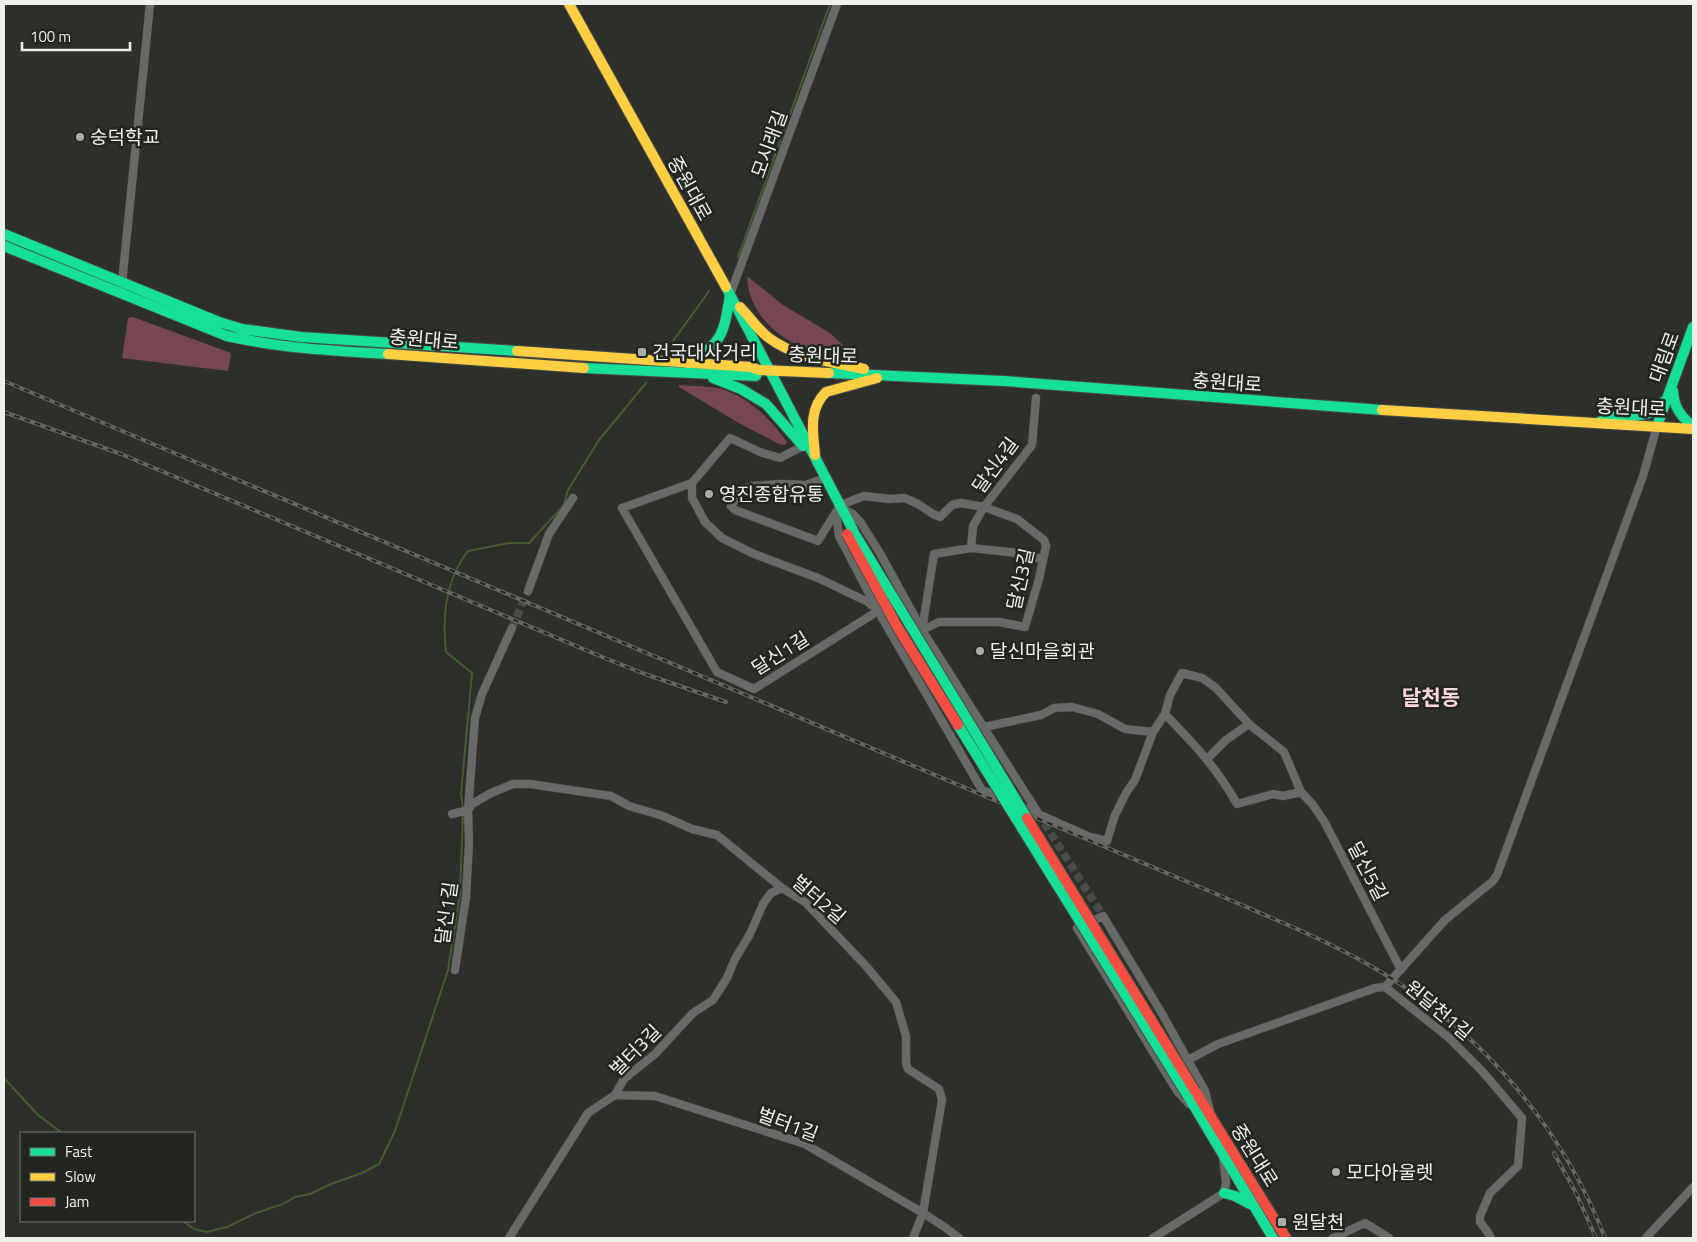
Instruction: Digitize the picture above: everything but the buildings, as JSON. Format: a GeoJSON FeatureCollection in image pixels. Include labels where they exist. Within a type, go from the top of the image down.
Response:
{"type":"FeatureCollection","features":[{"type":"Feature","properties":{"kind":"street"},"geometry":{"type":"LineString","coordinates":[[121,293],[150,4]]}},
{"type":"Feature","properties":{"kind":"street","name":"중원대로"},"geometry":{"type":"LineString","coordinates":[[569,4],[730,295],[778,390],[783,395],[837,509]]}},
{"type":"Feature","properties":{"kind":"street","name":"모시래길"},"geometry":{"type":"LineString","coordinates":[[730,295],[838,4]]}},
{"type":"Feature","properties":{"kind":"street","name":"충원대로"},"geometry":{"type":"LineString","coordinates":[[4,234],[191,311],[231,326],[254,331],[336,340],[754,367],[759,370],[770,371],[1004,381],[1363,410],[1693,428]]}},
{"type":"Feature","properties":{"kind":"street","name":"충원대로"},"geometry":{"type":"LineString","coordinates":[[4,246],[187,321],[234,338],[252,342],[300,348],[531,365],[708,375],[756,376],[759,370]]}},
{"type":"Feature","properties":{"kind":"street"},"geometry":{"type":"LineString","coordinates":[[687,363],[713,348],[720,338],[730,295]]}},
{"type":"Feature","properties":{"kind":"street"},"geometry":{"type":"LineString","coordinates":[[730,295],[769,338],[778,343],[803,355],[889,375]]}},
{"type":"Feature","properties":{"kind":"street","name":"대림로"},"geometry":{"type":"LineString","coordinates":[[1658,426],[1693,327]]}},
{"type":"Feature","properties":{"kind":"street"},"geometry":{"type":"LineString","coordinates":[[708,375],[741,389],[766,404],[804,446]]}},
{"type":"Feature","properties":{"kind":"street"},"geometry":{"type":"LineString","coordinates":[[815,460],[812,417],[819,397],[826,392],[889,375]]}},
{"type":"Feature","properties":{"kind":"street"},"geometry":{"type":"LineString","coordinates":[[1596,423],[1612,416],[1632,416],[1654,412],[1659,409],[1672,386]]}},
{"type":"Feature","properties":{"kind":"street"},"geometry":{"type":"LineString","coordinates":[[1672,386],[1675,408],[1693,428]]}},
{"type":"Feature","properties":{"kind":"street","name":"중원대로"},"geometry":{"type":"LineString","coordinates":[[778,390],[777,396],[820,480],[850,532],[924,650],[1191,1093],[1212,1120],[1286,1238]]}},
{"type":"Feature","properties":{"kind":"street","name":"달신4길"},"geometry":{"type":"LineString","coordinates":[[971,548],[973,526],[984,507],[1032,445],[1036,398]]}},
{"type":"Feature","properties":{"kind":"street"},"geometry":{"type":"LineString","coordinates":[[1385,987],[1445,920],[1493,881],[1497,875],[1643,476],[1658,426]]}},
{"type":"Feature","properties":{"kind":"street","name":"달신1길"},"geometry":{"type":"LineString","coordinates":[[804,446],[780,458],[760,452],[730,438],[692,482],[622,508],[717,672],[754,689],[878,611]]}},
{"type":"Feature","properties":{"kind":"street"},"geometry":{"type":"LineString","coordinates":[[820,480],[806,485],[752,486],[740,491],[731,506],[735,510],[818,540],[837,509]]}},
{"type":"Feature","properties":{"kind":"street"},"geometry":{"type":"LineString","coordinates":[[692,482],[692,498],[698,511],[705,522],[722,538],[754,554],[818,578],[868,602],[878,611]]}},
{"type":"Feature","properties":{"kind":"street","name":"달신3길"},"geometry":{"type":"LineString","coordinates":[[837,509],[864,496],[890,499],[905,498],[940,517],[952,505],[961,503],[984,507],[1017,519],[1044,540],[1046,546],[1039,579],[1025,627],[999,622],[939,622],[922,630]]}},
{"type":"Feature","properties":{"kind":"street"},"geometry":{"type":"LineString","coordinates":[[528,591],[549,534],[573,498]]}},
{"type":"Feature","properties":{"kind":"street"},"geometry":{"type":"LineString","coordinates":[[837,509],[839,536],[878,611],[982,790],[1038,814]]}},
{"type":"Feature","properties":{"kind":"street"},"geometry":{"type":"LineString","coordinates":[[837,509],[853,514],[861,523],[922,630],[1038,814]]}},
{"type":"Feature","properties":{"kind":"street"},"geometry":{"type":"LineString","coordinates":[[922,630],[934,554],[971,548],[1018,553],[1024,558],[1042,558]]}},
{"type":"Feature","properties":{"kind":"street","name":"달신1길"},"geometry":{"type":"LineString","coordinates":[[454,970],[466,897],[469,843],[468,810],[475,718],[482,694],[512,628]]}},
{"type":"Feature","properties":{"kind":"street","name":"달신5길"},"geometry":{"type":"LineString","coordinates":[[1038,814],[1090,837],[1107,841],[1115,815],[1135,780],[1153,732],[1164,714],[1170,695],[1182,673],[1202,678],[1216,687],[1249,724],[1284,752],[1301,792],[1324,821],[1401,970]]}},
{"type":"Feature","properties":{"kind":"street"},"geometry":{"type":"LineString","coordinates":[[984,727],[1041,715],[1054,708],[1072,707],[1098,714],[1125,729],[1153,732]]}},
{"type":"Feature","properties":{"kind":"street"},"geometry":{"type":"LineString","coordinates":[[1164,714],[1208,759],[1237,804],[1273,794],[1283,796],[1301,792]]}},
{"type":"Feature","properties":{"kind":"street"},"geometry":{"type":"LineString","coordinates":[[1208,759],[1226,740],[1249,724]]}},
{"type":"Feature","properties":{"kind":"street","name":"벌터2길"},"geometry":{"type":"LineString","coordinates":[[468,810],[472,804],[490,793],[513,784],[530,784],[611,796],[629,806],[663,816],[692,829],[716,835],[782,888],[805,902],[820,916],[896,1002],[906,1036],[906,1063],[908,1069],[939,1089],[942,1100],[923,1213],[913,1238]]}},
{"type":"Feature","properties":{"kind":"street"},"geometry":{"type":"LineString","coordinates":[[452,814],[468,810]]}},
{"type":"Feature","properties":{"kind":"street","name":"벌터3길"},"geometry":{"type":"LineString","coordinates":[[510,1238],[588,1113],[616,1095],[624,1079],[655,1054],[693,1013],[713,1000],[750,934],[763,904],[771,893],[782,888]]}},
{"type":"Feature","properties":{"kind":"street"},"geometry":{"type":"LineString","coordinates":[[1199,1115],[1177,1091],[1077,928],[1103,916],[1205,1090],[1212,1120]]}},
{"type":"Feature","properties":{"kind":"street","name":"원달천1길"},"geometry":{"type":"LineString","coordinates":[[1188,1060],[1218,1044],[1375,988],[1385,987],[1448,1037],[1482,1071],[1522,1118],[1518,1166],[1490,1193],[1480,1216],[1480,1222],[1491,1238]]}},
{"type":"Feature","properties":{"kind":"street","name":"중원대로"},"geometry":{"type":"LineString","coordinates":[[1191,1093],[1199,1115],[1273,1238]]}},
{"type":"Feature","properties":{"kind":"street","name":"벌터1길"},"geometry":{"type":"LineString","coordinates":[[616,1095],[655,1096],[805,1144],[923,1213],[959,1238]]}},
{"type":"Feature","properties":{"kind":"street"},"geometry":{"type":"LineString","coordinates":[[1153,1238],[1224,1193],[1226,1183],[1222,1154]]}},
{"type":"Feature","properties":{"kind":"street"},"geometry":{"type":"LineString","coordinates":[[1646,1238],[1693,1187]]}},
{"type":"Feature","properties":{"kind":"street"},"geometry":{"type":"LineString","coordinates":[[1224,1193],[1235,1196],[1254,1207]]}},
{"type":"Feature","properties":{"kind":"street"},"geometry":{"type":"LineString","coordinates":[[1333,1238],[1365,1223],[1389,1238]]}},
{"type":"Feature","properties":{"kind":"shaded area"},"geometry":{"type":"Polygon","coordinates":[[[747,276],[783,305],[830,333],[847,349],[853,352],[824,352],[789,341],[759,314],[749,290],[747,276]]]}},
{"type":"Feature","properties":{"kind":"shaded area"},"geometry":{"type":"Polygon","coordinates":[[[133,317],[231,353],[228,371],[122,358],[128,318],[133,317]]]}},
{"type":"Feature","properties":{"kind":"shaded area"},"geometry":{"type":"Polygon","coordinates":[[[679,385],[722,389],[732,393],[767,417],[787,442],[785,445],[779,444],[737,422],[679,387],[679,385]]]}},
{"type":"Feature","properties":{"kind":"waterway"},"geometry":{"type":"LineString","coordinates":[[738,257],[830,4]]}},
{"type":"Feature","properties":{"kind":"waterway"},"geometry":{"type":"LineString","coordinates":[[668,348],[709,291]]}},
{"type":"Feature","properties":{"kind":"waterway"},"geometry":{"type":"LineString","coordinates":[[463,808],[461,794],[472,673],[446,652],[445,612],[450,586],[455,574],[468,551],[509,543],[529,543],[564,505],[568,490],[599,440],[646,383]]}},
{"type":"Feature","properties":{"kind":"waterway"},"geometry":{"type":"LineString","coordinates":[[184,1222],[194,1229],[207,1232],[227,1227],[256,1213],[283,1204],[295,1197],[310,1194],[379,1164],[395,1131],[448,970],[460,894],[463,813]]}},
{"type":"Feature","properties":{"kind":"waterway"},"geometry":{"type":"LineString","coordinates":[[4,1078],[38,1115],[61,1132]]}},
{"type":"Feature","properties":{"kind":"tunnel"},"geometry":{"type":"LineString","coordinates":[[512,628],[528,591]]}},
{"type":"Feature","properties":{"kind":"tunnel"},"geometry":{"type":"LineString","coordinates":[[1038,813],[1103,916]]}},
{"type":"Feature","properties":{"kind":"railway"},"geometry":{"type":"LineString","coordinates":[[4,381],[1221,896],[1351,955],[1408,989],[1445,1017],[1511,1081],[1539,1117],[1565,1156],[1587,1196],[1605,1238]]}},
{"type":"Feature","properties":{"kind":"railway"},"geometry":{"type":"LineString","coordinates":[[4,412],[121,454],[607,659],[726,702]]}},
{"type":"Feature","properties":{"kind":"railway"},"geometry":{"type":"LineString","coordinates":[[1554,1153],[1576,1193],[1596,1238]]}},
{"type":"Feature","properties":{"kind":"traffic: fast"},"geometry":{"type":"LineString","coordinates":[[4,234],[219,322],[242,329],[301,337],[517,351]]}},
{"type":"Feature","properties":{"kind":"traffic: fast"},"geometry":{"type":"LineString","coordinates":[[4,246],[227,336],[287,346],[388,354]]}},
{"type":"Feature","properties":{"kind":"traffic: fast"},"geometry":{"type":"LineString","coordinates":[[726,287],[853,530]]}},
{"type":"Feature","properties":{"kind":"traffic: fast"},"geometry":{"type":"LineString","coordinates":[[688,363],[708,350],[720,336],[726,319],[730,295]]}},
{"type":"Feature","properties":{"kind":"traffic: fast"},"geometry":{"type":"LineString","coordinates":[[1657,426],[1693,327]]}},
{"type":"Feature","properties":{"kind":"traffic: fast"},"geometry":{"type":"LineString","coordinates":[[584,368],[756,376],[759,370]]}},
{"type":"Feature","properties":{"kind":"traffic: fast"},"geometry":{"type":"LineString","coordinates":[[829,373],[1004,381],[1382,410]]}},
{"type":"Feature","properties":{"kind":"traffic: fast"},"geometry":{"type":"LineString","coordinates":[[713,378],[741,389],[766,404],[803,446]]}},
{"type":"Feature","properties":{"kind":"traffic: fast"},"geometry":{"type":"LineString","coordinates":[[1673,391],[1679,411],[1693,427]]}},
{"type":"Feature","properties":{"kind":"traffic: fast"},"geometry":{"type":"LineString","coordinates":[[1599,422],[1608,418],[1649,413],[1663,402]]}},
{"type":"Feature","properties":{"kind":"traffic: fast"},"geometry":{"type":"LineString","coordinates":[[853,531],[1027,818]]}},
{"type":"Feature","properties":{"kind":"traffic: fast"},"geometry":{"type":"LineString","coordinates":[[958,725],[1188,1096]]}},
{"type":"Feature","properties":{"kind":"traffic: fast"},"geometry":{"type":"LineString","coordinates":[[1188,1096],[1273,1238]]}},
{"type":"Feature","properties":{"kind":"traffic: fast"},"geometry":{"type":"LineString","coordinates":[[1224,1193],[1235,1196],[1250,1204]]}},
{"type":"Feature","properties":{"kind":"traffic: slow"},"geometry":{"type":"LineString","coordinates":[[569,4],[726,287]]}},
{"type":"Feature","properties":{"kind":"traffic: slow"},"geometry":{"type":"LineString","coordinates":[[740,307],[761,331],[780,345],[802,355],[864,369]]}},
{"type":"Feature","properties":{"kind":"traffic: slow"},"geometry":{"type":"LineString","coordinates":[[517,351],[751,367],[759,370],[829,373]]}},
{"type":"Feature","properties":{"kind":"traffic: slow"},"geometry":{"type":"LineString","coordinates":[[388,354],[584,368]]}},
{"type":"Feature","properties":{"kind":"traffic: slow"},"geometry":{"type":"LineString","coordinates":[[815,455],[813,422],[816,406],[820,399],[826,392],[877,378]]}},
{"type":"Feature","properties":{"kind":"traffic: slow"},"geometry":{"type":"LineString","coordinates":[[1382,410],[1693,429]]}},
{"type":"Feature","properties":{"kind":"traffic: jam"},"geometry":{"type":"LineString","coordinates":[[847,534],[898,628],[958,725]]}},
{"type":"Feature","properties":{"kind":"traffic: jam"},"geometry":{"type":"LineString","coordinates":[[1027,818],[1195,1091]]}},
{"type":"Feature","properties":{"kind":"traffic: jam"},"geometry":{"type":"LineString","coordinates":[[1195,1091],[1286,1238]]}},
{"type":"Feature","properties":{"kind":"place","name":"숭덕학교"},"geometry":{"type":"Point","coordinates":[80,137]}},
{"type":"Feature","properties":{"kind":"place","name":"건국대사거리"},"geometry":{"type":"Point","coordinates":[642,352]}},
{"type":"Feature","properties":{"kind":"place","name":"영진종합유통"},"geometry":{"type":"Point","coordinates":[709,494]}},
{"type":"Feature","properties":{"kind":"place","name":"달신마을회관"},"geometry":{"type":"Point","coordinates":[980,651]}},
{"type":"Feature","properties":{"kind":"place","name":"모다아울렛"},"geometry":{"type":"Point","coordinates":[1336,1172]}},
{"type":"Feature","properties":{"kind":"place","name":"원달천"},"geometry":{"type":"Point","coordinates":[1282,1222]}},
{"type":"Feature","properties":{"kind":"district","name":"달천동"},"geometry":{"type":"Point","coordinates":[1431,698]}}]}
